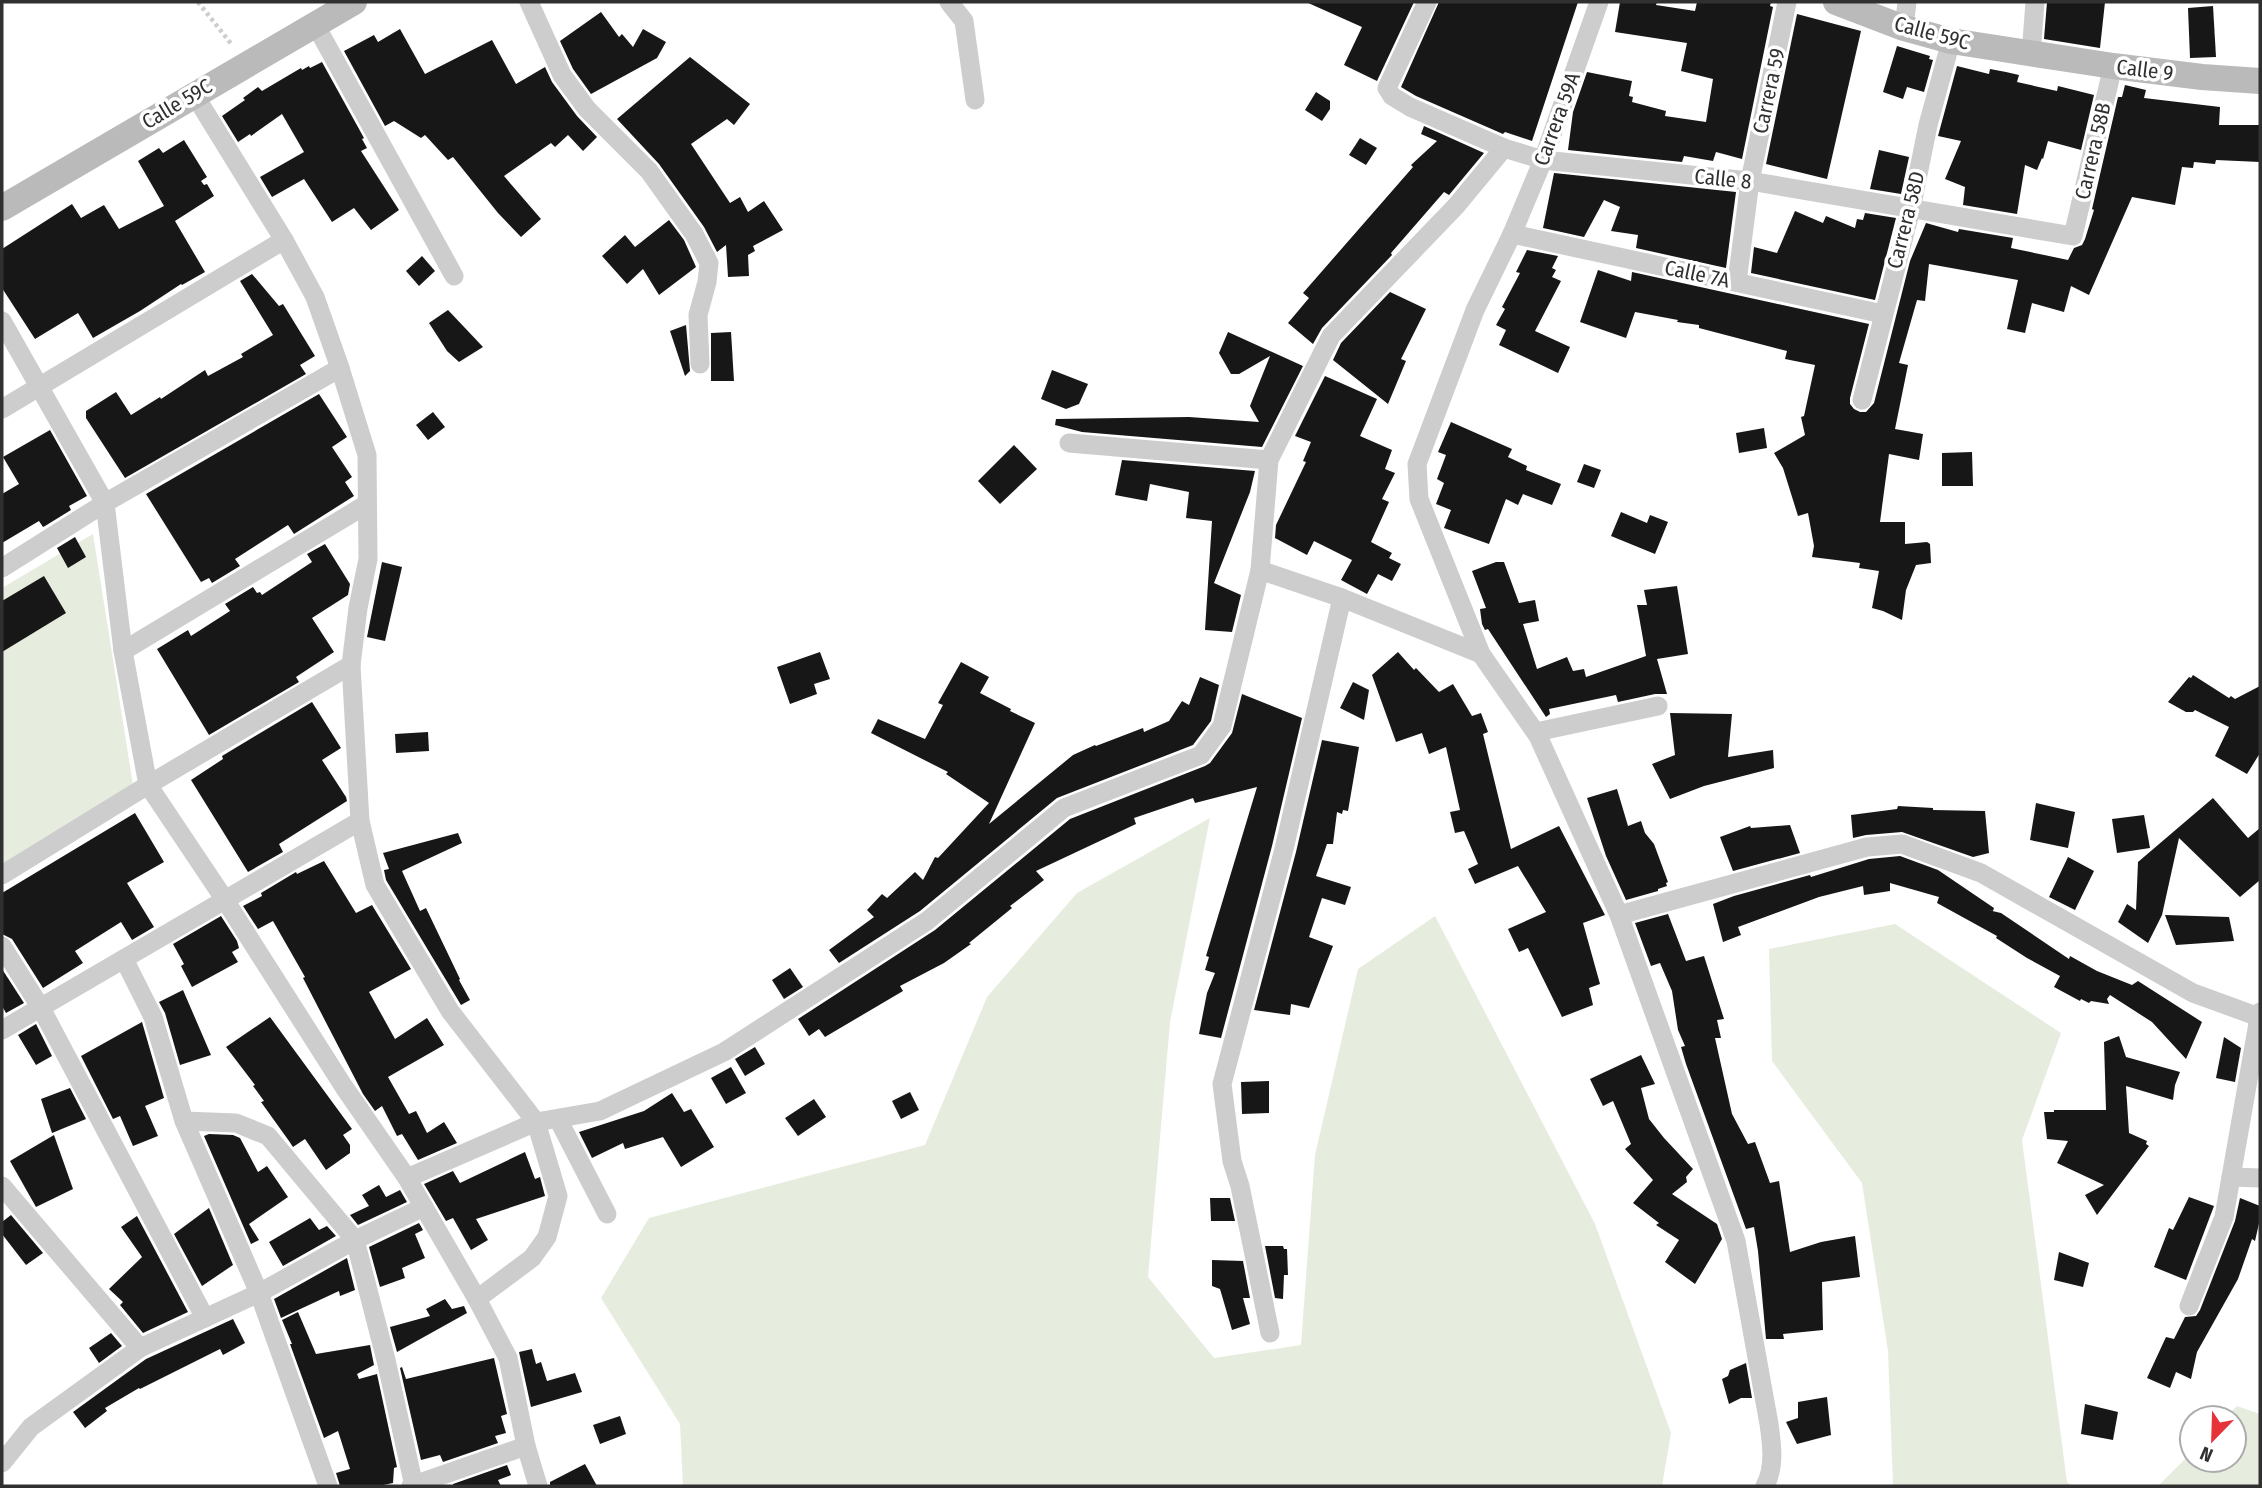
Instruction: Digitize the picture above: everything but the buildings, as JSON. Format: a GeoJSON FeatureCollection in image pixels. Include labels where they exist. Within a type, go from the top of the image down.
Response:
{"type":"FeatureCollection","features":[{"type":"Feature","properties":{"kind":"street","name":"Calle 59C"},"geometry":{"type":"LineString","coordinates":[[2,208],[354,2]]}},
{"type":"Feature","properties":{"kind":"street"},"geometry":{"type":"LineString","coordinates":[[529,2],[562,75],[587,109],[649,170],[694,234],[709,263],[698,315],[700,364]]}},
{"type":"Feature","properties":{"kind":"street"},"geometry":{"type":"LineString","coordinates":[[949,2],[964,21],[975,100]]}},
{"type":"Feature","properties":{"kind":"street","name":"Calle 8"},"geometry":{"type":"LineString","coordinates":[[1427,2],[1387,88],[1392,96],[1410,107],[1504,148],[1543,160],[1750,181],[2073,236]]}},
{"type":"Feature","properties":{"kind":"street","name":"Carrera 59A"},"geometry":{"type":"LineString","coordinates":[[1599,2],[1543,160],[1512,234],[1475,310],[1417,464],[1419,499],[1481,654],[1536,732],[1619,915],[1736,1241],[1773,1454],[1765,1486]]}},
{"type":"Feature","properties":{"kind":"street","name":"Carrera 59"},"geometry":{"type":"LineString","coordinates":[[1737,282],[1750,181],[1787,2]]}},
{"type":"Feature","properties":{"kind":"street","name":"Calle 59C"},"geometry":{"type":"LineString","coordinates":[[1836,2],[1904,28],[1951,41],[2031,54]]}},
{"type":"Feature","properties":{"kind":"street"},"geometry":{"type":"LineString","coordinates":[[1904,28],[1907,2]]}},
{"type":"Feature","properties":{"kind":"street"},"geometry":{"type":"LineString","coordinates":[[2031,54],[2035,2]]}},
{"type":"Feature","properties":{"kind":"street"},"geometry":{"type":"LineString","coordinates":[[315,24],[454,276]]}},
{"type":"Feature","properties":{"kind":"street","name":"Carrera 58D"},"geometry":{"type":"LineString","coordinates":[[1862,400],[1911,209],[1928,125],[1951,41]]}},
{"type":"Feature","properties":{"kind":"street","name":"Calle 9"},"geometry":{"type":"LineString","coordinates":[[2031,54],[2202,77],[2260,81]]}},
{"type":"Feature","properties":{"kind":"street","name":"Carrera 58B"},"geometry":{"type":"LineString","coordinates":[[2073,236],[2113,66]]}},
{"type":"Feature","properties":{"kind":"street"},"geometry":{"type":"LineString","coordinates":[[194,94],[284,240],[315,297],[367,455],[368,559],[358,608],[351,665],[360,821],[375,885],[450,1011],[536,1122],[558,1196],[547,1237],[532,1258],[477,1299]]}},
{"type":"Feature","properties":{"kind":"street"},"geometry":{"type":"LineString","coordinates":[[407,1178],[536,1122],[600,1111],[724,1052],[927,921],[1064,808],[1201,755],[1222,726],[1260,570],[1269,460],[1331,336],[1456,206],[1504,148]]}},
{"type":"Feature","properties":{"kind":"street","name":"Calle 7A"},"geometry":{"type":"LineString","coordinates":[[1512,234],[1883,314]]}},
{"type":"Feature","properties":{"kind":"street"},"geometry":{"type":"LineString","coordinates":[[2,410],[284,240]]}},
{"type":"Feature","properties":{"kind":"street"},"geometry":{"type":"LineString","coordinates":[[2,321],[105,503],[123,651],[148,785],[344,1087],[407,1178],[477,1299],[508,1358],[526,1446],[538,1486]]}},
{"type":"Feature","properties":{"kind":"street"},"geometry":{"type":"LineString","coordinates":[[2,569],[105,503],[340,368]]}},
{"type":"Feature","properties":{"kind":"street"},"geometry":{"type":"LineString","coordinates":[[1069,443],[1269,460]]}},
{"type":"Feature","properties":{"kind":"street"},"geometry":{"type":"LineString","coordinates":[[123,651],[366,503]]}},
{"type":"Feature","properties":{"kind":"street"},"geometry":{"type":"LineString","coordinates":[[1260,570],[1342,598],[1481,654]]}},
{"type":"Feature","properties":{"kind":"street"},"geometry":{"type":"LineString","coordinates":[[1270,1334],[1240,1186],[1232,1161],[1222,1084],[1284,849],[1342,598]]}},
{"type":"Feature","properties":{"kind":"street"},"geometry":{"type":"LineString","coordinates":[[2,875],[351,665]]}},
{"type":"Feature","properties":{"kind":"street"},"geometry":{"type":"LineString","coordinates":[[1536,732],[1658,706]]}},
{"type":"Feature","properties":{"kind":"street"},"geometry":{"type":"LineString","coordinates":[[2,1030],[360,821]]}},
{"type":"Feature","properties":{"kind":"street"},"geometry":{"type":"LineString","coordinates":[[1619,915],[1867,847],[1902,844],[1981,873],[2193,993],[2260,1015],[2224,1217],[2189,1306]]}},
{"type":"Feature","properties":{"kind":"street"},"geometry":{"type":"LineString","coordinates":[[2,947],[41,1008],[205,1318]]}},
{"type":"Feature","properties":{"kind":"street"},"geometry":{"type":"LineString","coordinates":[[124,959],[153,1017],[184,1121],[259,1293],[328,1486]]}},
{"type":"Feature","properties":{"kind":"street"},"geometry":{"type":"LineString","coordinates":[[558,1119],[607,1214]]}},
{"type":"Feature","properties":{"kind":"street"},"geometry":{"type":"LineString","coordinates":[[184,1121],[236,1123],[268,1136],[355,1240],[386,1360],[413,1486],[526,1446]]}},
{"type":"Feature","properties":{"kind":"street"},"geometry":{"type":"LineString","coordinates":[[2231,1177],[2260,1178]]}},
{"type":"Feature","properties":{"kind":"street"},"geometry":{"type":"LineString","coordinates":[[2,1186],[140,1348]]}},
{"type":"Feature","properties":{"kind":"street"},"geometry":{"type":"LineString","coordinates":[[2,1463],[31,1427],[140,1348],[259,1293],[355,1240],[424,1207]]}},
{"type":"Feature","properties":{"kind":"path"},"geometry":{"type":"LineString","coordinates":[[198,2],[247,64]]}},
{"type":"Feature","properties":{"kind":"green space"},"geometry":{"type":"Polygon","coordinates":[[[93,534],[133,785],[2,865],[2,588],[93,534]]]}},
{"type":"Feature","properties":{"kind":"green space"},"geometry":{"type":"Polygon","coordinates":[[[1210,818],[1170,1022],[1148,1277],[1214,1358],[1301,1345],[1315,1155],[1358,969],[1435,916],[1595,1224],[1671,1433],[1662,1486],[683,1486],[680,1424],[601,1298],[649,1218],[925,1145],[987,997],[1077,893],[1210,818]]]}},
{"type":"Feature","properties":{"kind":"green space"},"geometry":{"type":"Polygon","coordinates":[[[1895,924],[2061,1033],[2022,1140],[2067,1482],[2073,1486],[1893,1486],[1888,1351],[1862,1183],[1772,1061],[1769,949],[1895,924]]]}},
{"type":"Feature","properties":{"kind":"green space"},"geometry":{"type":"Polygon","coordinates":[[[2248,1410],[2260,1414],[2260,1486],[2158,1486],[2178,1466],[2178,1474],[2248,1474],[2248,1410]]]}}]}
